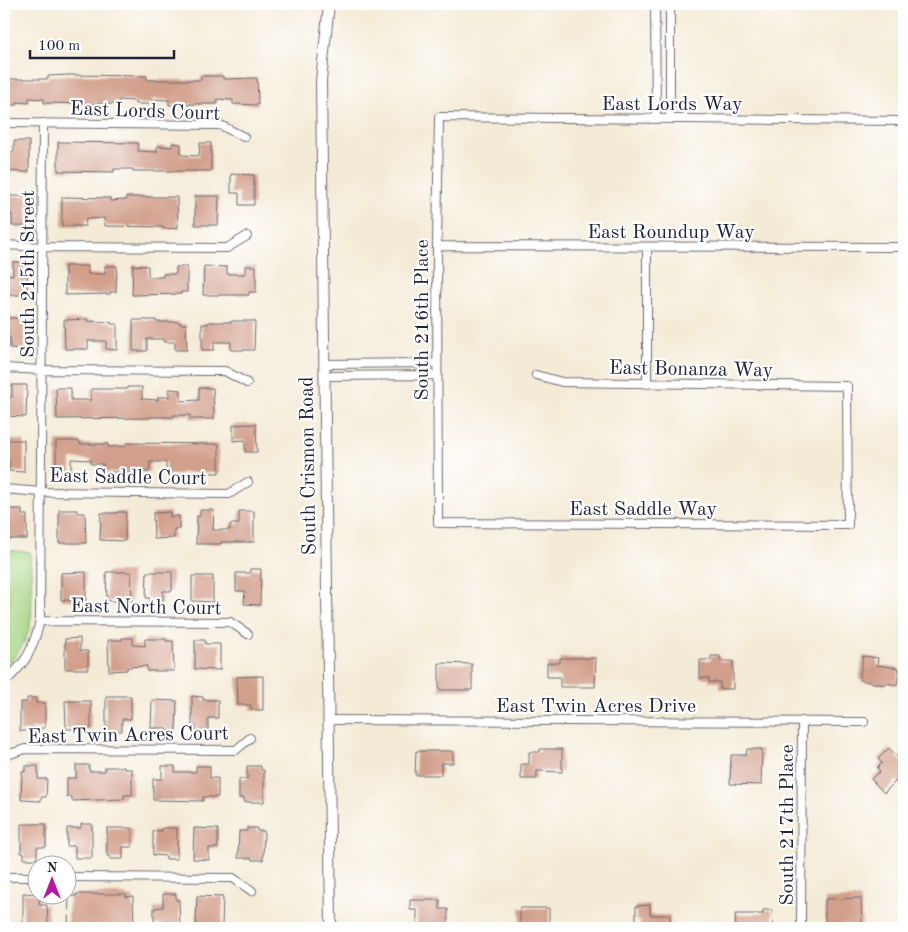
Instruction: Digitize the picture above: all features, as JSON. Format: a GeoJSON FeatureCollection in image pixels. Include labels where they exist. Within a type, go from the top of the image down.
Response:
{"type":"FeatureCollection","features":[{"type":"Feature","properties":{"kind":"street","name":"South Crismon Road"},"geometry":{"type":"LineString","coordinates":[[329,4],[321,81],[331,928]]}},
{"type":"Feature","properties":{"kind":"street"},"geometry":{"type":"LineString","coordinates":[[655,4],[656,119]]}},
{"type":"Feature","properties":{"kind":"street"},"geometry":{"type":"LineString","coordinates":[[670,4],[670,119]]}},
{"type":"Feature","properties":{"kind":"street","name":"East Lords Way"},"geometry":{"type":"LineString","coordinates":[[439,117],[904,121]]}},
{"type":"Feature","properties":{"kind":"street","name":"South 216th Place"},"geometry":{"type":"LineString","coordinates":[[438,523],[437,246],[439,117]]}},
{"type":"Feature","properties":{"kind":"street"},"geometry":{"type":"LineString","coordinates":[[4,122],[43,123]]}},
{"type":"Feature","properties":{"kind":"street","name":"East Lords Court"},"geometry":{"type":"LineString","coordinates":[[43,123],[220,125],[244,137]]}},
{"type":"Feature","properties":{"kind":"street","name":"South 215th Street"},"geometry":{"type":"LineString","coordinates":[[4,683],[21,667],[34,646],[40,621],[43,123]]}},
{"type":"Feature","properties":{"kind":"street"},"geometry":{"type":"LineString","coordinates":[[4,245],[227,248],[247,236]]}},
{"type":"Feature","properties":{"kind":"street","name":"East Roundup Way"},"geometry":{"type":"LineString","coordinates":[[437,246],[904,247]]}},
{"type":"Feature","properties":{"kind":"street"},"geometry":{"type":"LineString","coordinates":[[646,384],[647,247]]}},
{"type":"Feature","properties":{"kind":"street"},"geometry":{"type":"LineString","coordinates":[[324,364],[437,363]]}},
{"type":"Feature","properties":{"kind":"street"},"geometry":{"type":"LineString","coordinates":[[4,368],[42,370],[225,370],[247,383]]}},
{"type":"Feature","properties":{"kind":"street"},"geometry":{"type":"LineString","coordinates":[[324,376],[437,374]]}},
{"type":"Feature","properties":{"kind":"street","name":"East Bonanza Way"},"geometry":{"type":"LineString","coordinates":[[536,374],[562,382],[847,386],[848,525]]}},
{"type":"Feature","properties":{"kind":"street","name":"East Saddle Court"},"geometry":{"type":"LineString","coordinates":[[4,489],[41,492],[229,494],[248,482]]}},
{"type":"Feature","properties":{"kind":"street","name":"East Saddle Way"},"geometry":{"type":"LineString","coordinates":[[438,523],[848,525]]}},
{"type":"Feature","properties":{"kind":"street","name":"East North Court"},"geometry":{"type":"LineString","coordinates":[[40,621],[230,622],[248,634]]}},
{"type":"Feature","properties":{"kind":"street","name":"East Twin Acres Drive"},"geometry":{"type":"LineString","coordinates":[[328,720],[864,722]]}},
{"type":"Feature","properties":{"kind":"street","name":"South 217th Place"},"geometry":{"type":"LineString","coordinates":[[802,722],[802,928]]}},
{"type":"Feature","properties":{"kind":"street","name":"East Twin Acres Court"},"geometry":{"type":"LineString","coordinates":[[4,756],[25,749],[236,750],[250,738]]}},
{"type":"Feature","properties":{"kind":"street"},"geometry":{"type":"LineString","coordinates":[[4,877],[28,877]]}},
{"type":"Feature","properties":{"kind":"street"},"geometry":{"type":"LineString","coordinates":[[78,877],[233,878],[252,891]]}},
{"type":"Feature","properties":{"kind":"green space"},"geometry":{"type":"Polygon","coordinates":[[[4,550],[30,552],[32,602],[31,622],[27,636],[4,670],[4,550]]]}},
{"type":"Feature","properties":{"kind":"building"},"geometry":{"type":"Polygon","coordinates":[[[48,76],[147,76],[147,80],[201,80],[201,76],[223,76],[223,79],[257,78],[258,105],[233,104],[233,100],[217,99],[217,104],[169,105],[169,100],[152,99],[152,104],[135,104],[135,101],[119,100],[118,104],[94,104],[44,103],[44,99],[29,98],[29,103],[17,102],[17,105],[8,105],[8,79],[48,79],[48,76]]]}},
{"type":"Feature","properties":{"kind":"building"},"geometry":{"type":"Polygon","coordinates":[[[14,141],[29,141],[29,172],[4,171],[5,152],[14,152],[14,141]]]}},
{"type":"Feature","properties":{"kind":"building"},"geometry":{"type":"Polygon","coordinates":[[[58,142],[138,143],[138,151],[157,152],[157,146],[172,147],[172,143],[181,144],[181,155],[199,156],[200,143],[211,143],[211,171],[133,171],[133,169],[114,169],[114,172],[58,171],[58,142]]]}},
{"type":"Feature","properties":{"kind":"building"},"geometry":{"type":"Polygon","coordinates":[[[231,174],[254,175],[254,205],[239,205],[239,193],[231,193],[231,174]]]}},
{"type":"Feature","properties":{"kind":"building"},"geometry":{"type":"Polygon","coordinates":[[[4,196],[27,196],[27,226],[12,226],[12,214],[4,215],[4,196]]]}},
{"type":"Feature","properties":{"kind":"building"},"geometry":{"type":"Polygon","coordinates":[[[195,196],[219,196],[218,225],[195,225],[195,196]]]}},
{"type":"Feature","properties":{"kind":"building"},"geometry":{"type":"Polygon","coordinates":[[[62,197],[110,198],[110,201],[126,200],[126,197],[177,197],[178,228],[105,226],[104,218],[86,219],[85,226],[62,226],[62,197]]]}},
{"type":"Feature","properties":{"kind":"building"},"geometry":{"type":"Polygon","coordinates":[[[13,262],[23,262],[22,265],[28,265],[27,295],[4,295],[4,274],[13,275],[13,262]]]}},
{"type":"Feature","properties":{"kind":"building"},"geometry":{"type":"Polygon","coordinates":[[[133,265],[148,266],[148,277],[163,277],[163,274],[176,274],[176,267],[187,267],[187,292],[181,292],[181,294],[132,295],[133,265]]]}},
{"type":"Feature","properties":{"kind":"building"},"geometry":{"type":"Polygon","coordinates":[[[65,266],[88,266],[88,274],[105,274],[105,266],[117,266],[116,292],[110,292],[110,294],[65,295],[65,266]]]}},
{"type":"Feature","properties":{"kind":"building"},"geometry":{"type":"Polygon","coordinates":[[[204,266],[227,267],[227,274],[245,274],[245,266],[256,266],[256,292],[249,292],[249,295],[203,295],[204,266]]]}},
{"type":"Feature","properties":{"kind":"building"},"geometry":{"type":"Polygon","coordinates":[[[4,318],[26,318],[25,349],[10,348],[10,337],[4,337],[4,318]]]}},
{"type":"Feature","properties":{"kind":"building"},"geometry":{"type":"Polygon","coordinates":[[[88,319],[88,321],[117,324],[117,350],[106,349],[106,341],[88,341],[88,349],[65,349],[64,320],[88,319]]]}},
{"type":"Feature","properties":{"kind":"building"},"geometry":{"type":"Polygon","coordinates":[[[133,320],[156,320],[156,322],[180,322],[180,324],[186,324],[187,350],[175,350],[175,342],[164,342],[164,339],[147,339],[147,351],[133,351],[133,320]]]}},
{"type":"Feature","properties":{"kind":"building"},"geometry":{"type":"Polygon","coordinates":[[[255,321],[254,350],[231,350],[231,342],[214,342],[214,350],[202,350],[202,324],[255,321]]]}},
{"type":"Feature","properties":{"kind":"building"},"geometry":{"type":"Polygon","coordinates":[[[12,385],[27,385],[26,417],[4,416],[4,397],[12,397],[12,385]]]}},
{"type":"Feature","properties":{"kind":"building"},"geometry":{"type":"Polygon","coordinates":[[[127,387],[142,387],[142,399],[158,400],[158,397],[169,397],[169,389],[181,390],[181,401],[199,400],[199,388],[213,388],[214,419],[190,419],[190,415],[174,415],[174,417],[150,418],[57,419],[56,388],[71,388],[71,400],[91,400],[91,389],[127,389],[127,387]]]}},
{"type":"Feature","properties":{"kind":"building"},"geometry":{"type":"Polygon","coordinates":[[[256,424],[257,452],[245,452],[245,440],[233,441],[233,425],[256,424]]]}},
{"type":"Feature","properties":{"kind":"building"},"geometry":{"type":"Polygon","coordinates":[[[4,440],[24,440],[24,472],[9,471],[9,459],[4,459],[4,440]]]}},
{"type":"Feature","properties":{"kind":"building"},"geometry":{"type":"Polygon","coordinates":[[[56,441],[80,441],[80,444],[108,444],[108,447],[126,446],[126,443],[219,444],[219,473],[166,475],[166,462],[150,462],[149,472],[103,472],[103,464],[91,464],[91,460],[71,459],[71,472],[56,472],[56,441]]]}},
{"type":"Feature","properties":{"kind":"building"},"geometry":{"type":"Polygon","coordinates":[[[4,509],[22,509],[22,515],[27,515],[27,539],[4,539],[4,509]]]}},
{"type":"Feature","properties":{"kind":"building"},"geometry":{"type":"Polygon","coordinates":[[[59,510],[77,510],[77,513],[85,513],[86,543],[59,543],[59,510]]]}},
{"type":"Feature","properties":{"kind":"building"},"geometry":{"type":"Polygon","coordinates":[[[200,510],[214,510],[213,530],[230,530],[230,524],[239,524],[239,511],[254,511],[254,542],[196,544],[197,516],[200,516],[200,510]]]}},
{"type":"Feature","properties":{"kind":"building"},"geometry":{"type":"Polygon","coordinates":[[[126,512],[125,541],[100,540],[101,513],[126,512]]]}},
{"type":"Feature","properties":{"kind":"building"},"geometry":{"type":"Polygon","coordinates":[[[170,512],[170,517],[179,516],[179,529],[174,529],[174,538],[154,539],[153,513],[170,512]]]}},
{"type":"Feature","properties":{"kind":"building"},"geometry":{"type":"Polygon","coordinates":[[[250,569],[261,569],[260,605],[244,604],[245,591],[236,591],[236,573],[250,573],[250,569]]]}},
{"type":"Feature","properties":{"kind":"building"},"geometry":{"type":"Polygon","coordinates":[[[86,572],[86,601],[61,600],[61,573],[86,572]]]}},
{"type":"Feature","properties":{"kind":"building"},"geometry":{"type":"Polygon","coordinates":[[[106,572],[131,572],[132,601],[107,601],[106,572]]]}},
{"type":"Feature","properties":{"kind":"building"},"geometry":{"type":"Polygon","coordinates":[[[147,572],[172,572],[172,591],[163,591],[163,603],[150,603],[150,598],[146,598],[147,572]]]}},
{"type":"Feature","properties":{"kind":"building"},"geometry":{"type":"Polygon","coordinates":[[[192,576],[213,576],[213,602],[192,601],[192,576]]]}},
{"type":"Feature","properties":{"kind":"building"},"geometry":{"type":"Polygon","coordinates":[[[80,638],[80,651],[88,651],[88,669],[65,669],[65,639],[80,638]]]}},
{"type":"Feature","properties":{"kind":"building"},"geometry":{"type":"Polygon","coordinates":[[[122,638],[133,638],[133,645],[145,646],[145,639],[173,641],[174,671],[147,671],[147,666],[127,667],[127,670],[109,671],[108,640],[122,640],[122,638]]]}},
{"type":"Feature","properties":{"kind":"building"},"geometry":{"type":"Polygon","coordinates":[[[195,640],[205,640],[205,644],[220,644],[220,670],[195,669],[195,640]]]}},
{"type":"Feature","properties":{"kind":"building"},"geometry":{"type":"Polygon","coordinates":[[[711,656],[720,656],[720,661],[733,661],[733,689],[720,689],[720,682],[709,682],[709,678],[700,678],[700,660],[711,660],[711,656]]]}},
{"type":"Feature","properties":{"kind":"building"},"geometry":{"type":"Polygon","coordinates":[[[863,656],[878,658],[877,665],[899,668],[897,685],[885,683],[885,685],[859,680],[863,656]]]}},
{"type":"Feature","properties":{"kind":"building"},"geometry":{"type":"Polygon","coordinates":[[[560,658],[596,658],[595,687],[560,687],[560,677],[547,677],[547,663],[560,663],[560,658]]]}},
{"type":"Feature","properties":{"kind":"building"},"geometry":{"type":"Polygon","coordinates":[[[439,663],[472,664],[472,690],[439,690],[439,663]]]}},
{"type":"Feature","properties":{"kind":"building"},"geometry":{"type":"Polygon","coordinates":[[[263,676],[263,710],[251,710],[251,705],[238,705],[237,677],[263,676]]]}},
{"type":"Feature","properties":{"kind":"building"},"geometry":{"type":"Polygon","coordinates":[[[106,696],[131,696],[131,719],[122,719],[122,731],[106,731],[106,696]]]}},
{"type":"Feature","properties":{"kind":"building"},"geometry":{"type":"Polygon","coordinates":[[[192,696],[203,697],[203,700],[218,700],[218,718],[208,718],[208,732],[196,732],[196,726],[192,726],[192,696]]]}},
{"type":"Feature","properties":{"kind":"building"},"geometry":{"type":"Polygon","coordinates":[[[27,698],[36,698],[36,703],[45,703],[45,728],[31,728],[31,731],[20,731],[20,702],[27,702],[27,698]]]}},
{"type":"Feature","properties":{"kind":"building"},"geometry":{"type":"Polygon","coordinates":[[[152,700],[177,701],[176,731],[166,731],[166,728],[151,728],[152,700]]]}},
{"type":"Feature","properties":{"kind":"building"},"geometry":{"type":"Polygon","coordinates":[[[65,701],[91,701],[91,729],[66,729],[65,701]]]}},
{"type":"Feature","properties":{"kind":"building"},"geometry":{"type":"Polygon","coordinates":[[[889,748],[904,764],[904,788],[897,780],[884,793],[871,779],[880,771],[877,768],[882,763],[878,759],[889,748]]]}},
{"type":"Feature","properties":{"kind":"building"},"geometry":{"type":"Polygon","coordinates":[[[540,749],[562,749],[562,772],[537,771],[537,779],[521,779],[521,764],[529,764],[529,752],[540,752],[540,749]]]}},
{"type":"Feature","properties":{"kind":"building"},"geometry":{"type":"Polygon","coordinates":[[[747,749],[762,749],[761,785],[730,784],[731,755],[746,755],[747,749]]]}},
{"type":"Feature","properties":{"kind":"building"},"geometry":{"type":"Polygon","coordinates":[[[416,751],[453,751],[453,763],[441,763],[441,775],[415,775],[416,751]]]}},
{"type":"Feature","properties":{"kind":"building"},"geometry":{"type":"Polygon","coordinates":[[[76,765],[89,765],[89,771],[105,771],[105,767],[132,769],[132,795],[124,795],[124,799],[72,801],[72,797],[67,797],[67,778],[76,778],[76,765]]]}},
{"type":"Feature","properties":{"kind":"building"},"geometry":{"type":"Polygon","coordinates":[[[25,766],[38,766],[38,779],[47,779],[46,797],[41,797],[41,801],[21,800],[22,771],[25,772],[25,766]]]}},
{"type":"Feature","properties":{"kind":"building"},"geometry":{"type":"Polygon","coordinates":[[[162,766],[175,766],[175,772],[196,772],[196,766],[210,766],[210,778],[218,778],[218,797],[203,797],[203,801],[153,800],[153,779],[162,779],[162,766]]]}},
{"type":"Feature","properties":{"kind":"building"},"geometry":{"type":"Polygon","coordinates":[[[247,766],[261,766],[261,770],[264,770],[264,802],[244,802],[244,798],[239,798],[239,779],[247,779],[247,766]]]}},
{"type":"Feature","properties":{"kind":"building"},"geometry":{"type":"Polygon","coordinates":[[[21,824],[46,824],[46,847],[37,847],[37,854],[28,854],[28,859],[24,859],[24,853],[21,853],[21,824]]]}},
{"type":"Feature","properties":{"kind":"building"},"geometry":{"type":"Polygon","coordinates":[[[81,824],[92,824],[92,858],[78,858],[78,854],[75,854],[75,846],[67,846],[67,828],[81,828],[81,824]]]}},
{"type":"Feature","properties":{"kind":"building"},"geometry":{"type":"Polygon","coordinates":[[[107,828],[132,828],[132,847],[123,847],[123,859],[110,859],[110,856],[107,856],[107,828]]]}},
{"type":"Feature","properties":{"kind":"building"},"geometry":{"type":"Polygon","coordinates":[[[162,828],[177,828],[177,859],[166,859],[166,856],[153,855],[153,831],[162,831],[162,828]]]}},
{"type":"Feature","properties":{"kind":"building"},"geometry":{"type":"Polygon","coordinates":[[[194,828],[218,829],[218,848],[209,848],[209,860],[193,859],[194,828]]]}},
{"type":"Feature","properties":{"kind":"building"},"geometry":{"type":"Polygon","coordinates":[[[247,828],[257,828],[257,831],[264,831],[263,860],[238,858],[239,831],[247,831],[247,828]]]}},
{"type":"Feature","properties":{"kind":"building"},"geometry":{"type":"Polygon","coordinates":[[[23,893],[28,893],[28,904],[47,905],[48,925],[34,925],[34,928],[23,928],[23,893]]]}},
{"type":"Feature","properties":{"kind":"building"},"geometry":{"type":"Polygon","coordinates":[[[78,894],[126,894],[126,897],[133,896],[134,928],[68,928],[69,904],[78,904],[78,894]]]}},
{"type":"Feature","properties":{"kind":"building"},"geometry":{"type":"Polygon","coordinates":[[[163,894],[176,894],[176,900],[179,900],[180,928],[168,928],[168,925],[154,925],[154,908],[163,907],[163,894]]]}},
{"type":"Feature","properties":{"kind":"building"},"geometry":{"type":"Polygon","coordinates":[[[197,896],[223,897],[222,926],[196,925],[197,896]]]}},
{"type":"Feature","properties":{"kind":"building"},"geometry":{"type":"Polygon","coordinates":[[[861,898],[862,928],[848,928],[848,925],[825,926],[825,899],[861,898]]]}},
{"type":"Feature","properties":{"kind":"building"},"geometry":{"type":"Polygon","coordinates":[[[410,900],[440,900],[440,909],[448,909],[448,928],[417,928],[417,910],[410,910],[410,900]]]}},
{"type":"Feature","properties":{"kind":"building"},"geometry":{"type":"Polygon","coordinates":[[[650,905],[650,915],[670,915],[670,928],[640,928],[640,921],[636,921],[636,906],[650,905]]]}},
{"type":"Feature","properties":{"kind":"building"},"geometry":{"type":"Polygon","coordinates":[[[520,908],[549,908],[549,928],[520,928],[520,908]]]}},
{"type":"Feature","properties":{"kind":"building"},"geometry":{"type":"Polygon","coordinates":[[[763,910],[772,910],[773,928],[736,928],[735,914],[763,914],[763,910]]]}}]}
